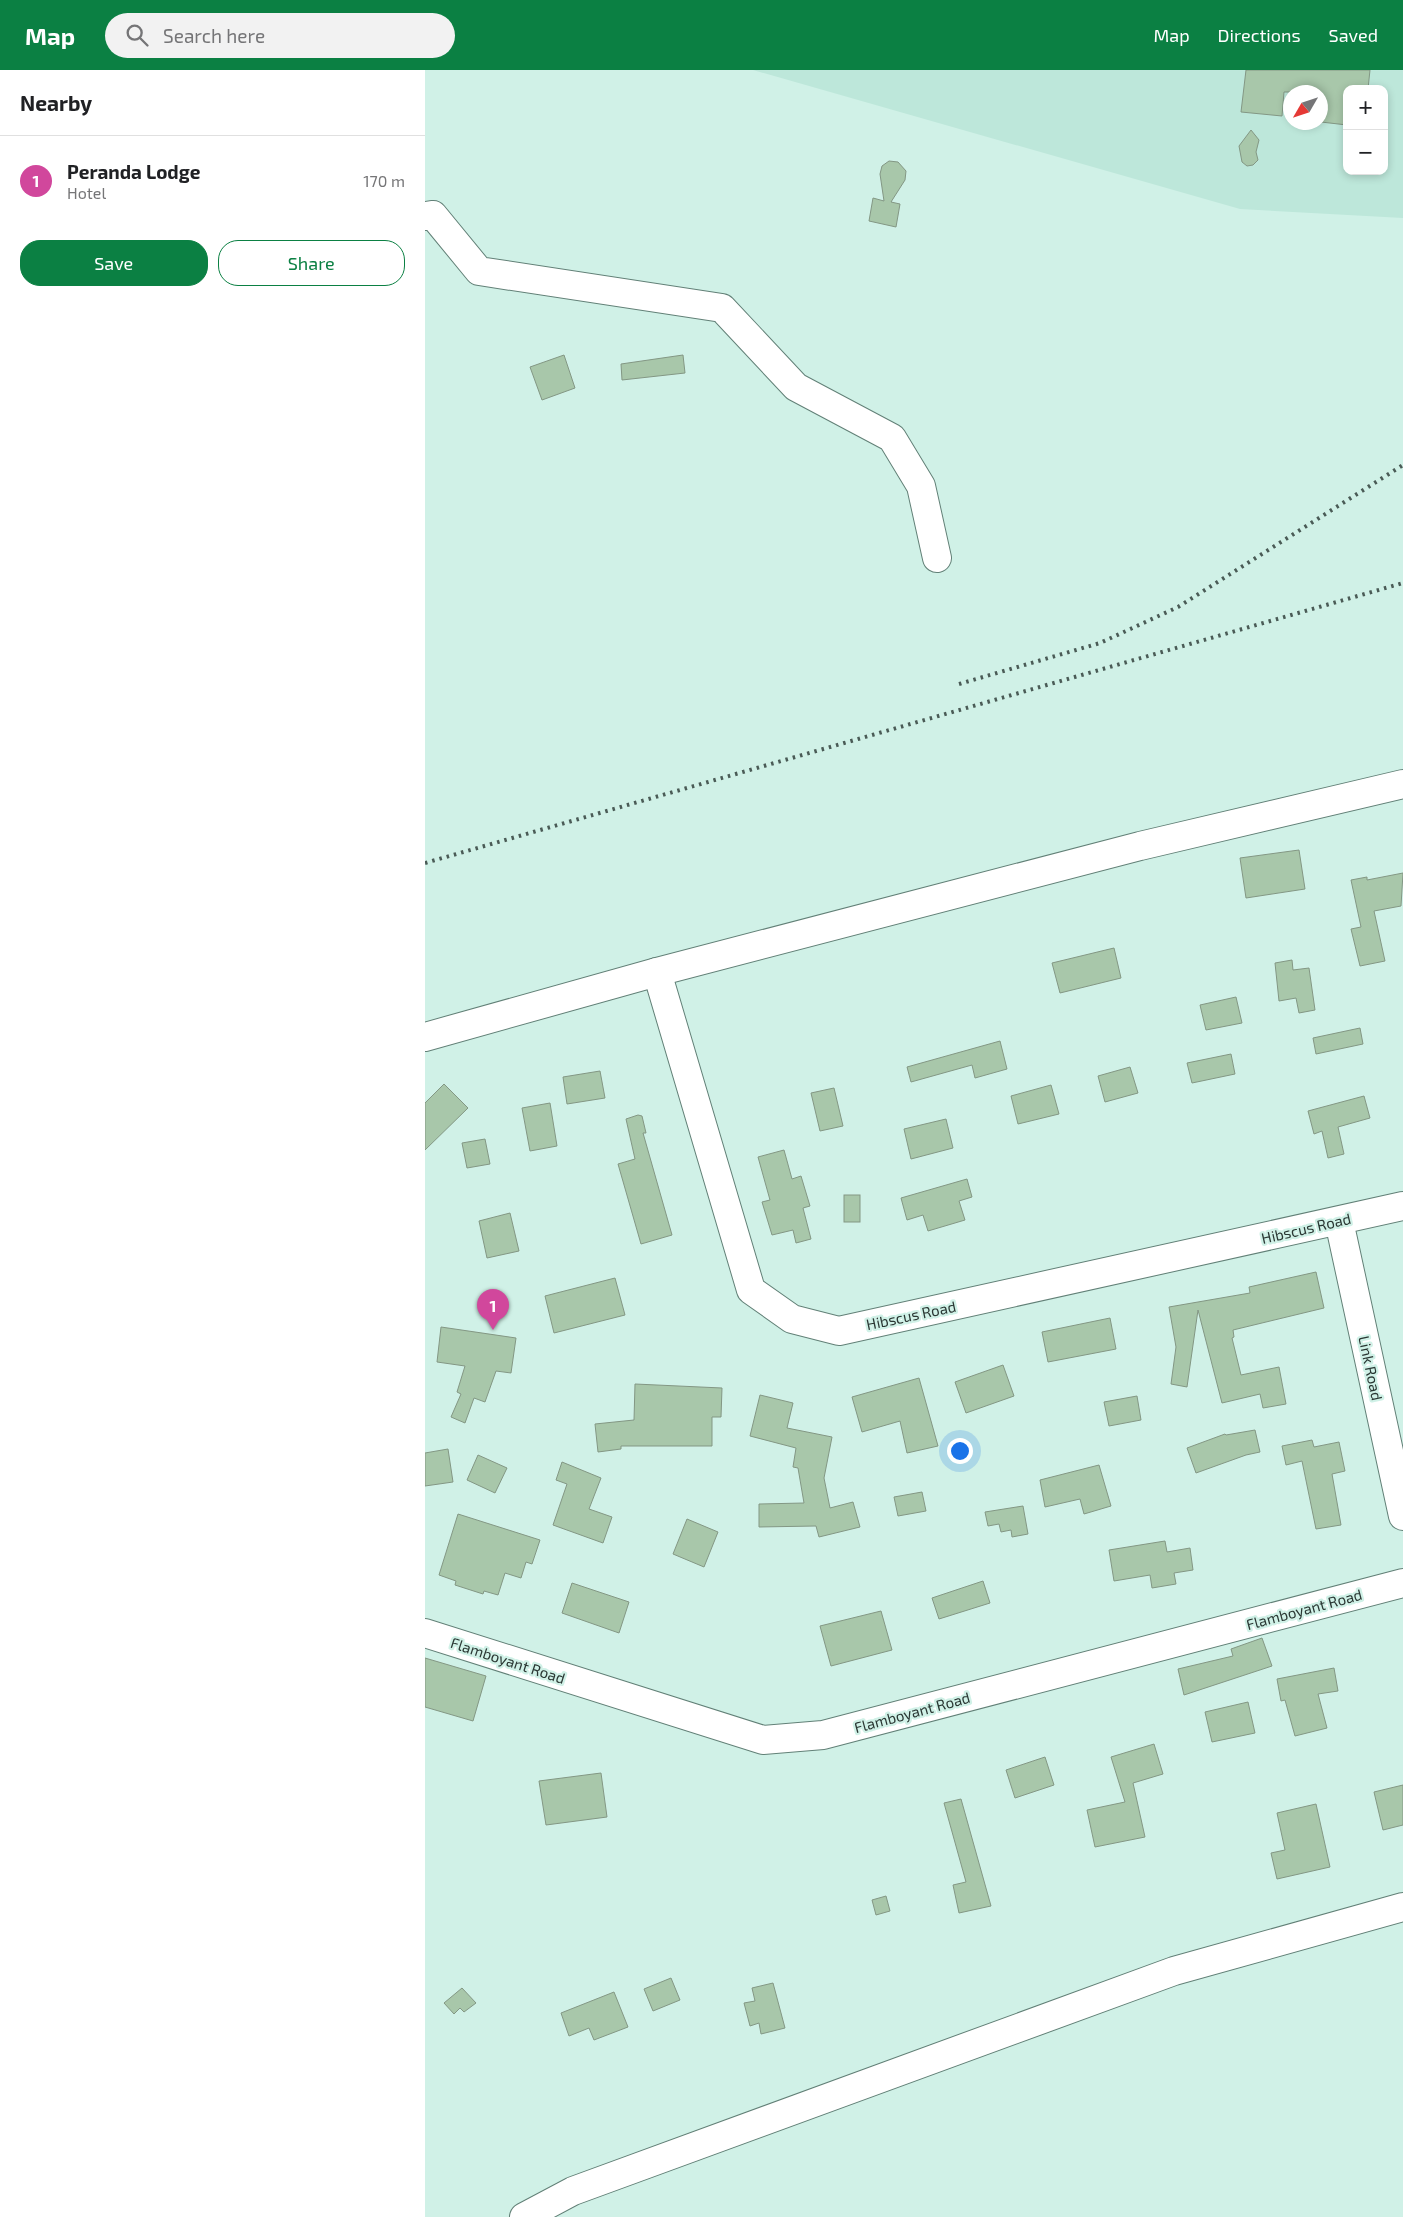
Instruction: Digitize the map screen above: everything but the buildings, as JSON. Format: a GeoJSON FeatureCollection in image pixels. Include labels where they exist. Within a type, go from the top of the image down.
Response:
{"type":"FeatureCollection","features":[{"type":"Feature","properties":{"kind":"street"},"geometry":{"type":"LineString","coordinates":[[425,216],[433,215],[479,271],[722,308],[796,387],[892,438],[921,486],[937,558]]}},
{"type":"Feature","properties":{"kind":"street"},"geometry":{"type":"LineString","coordinates":[[425,1038],[657,972],[1140,846],[1403,784]]}},
{"type":"Feature","properties":{"kind":"street","name":"Hibscus Road"},"geometry":{"type":"LineString","coordinates":[[657,972],[751,1290],[792,1319],[839,1331],[1403,1206]]}},
{"type":"Feature","properties":{"kind":"street","name":"Link Road"},"geometry":{"type":"LineString","coordinates":[[1339,1221],[1403,1516]]}},
{"type":"Feature","properties":{"kind":"street","name":"Flamboyant Road"},"geometry":{"type":"LineString","coordinates":[[425,1633],[763,1740],[823,1735],[1403,1583]]}},
{"type":"Feature","properties":{"kind":"street"},"geometry":{"type":"LineString","coordinates":[[524,2217],[573,2191],[1174,1970],[1403,1907]]}},
{"type":"Feature","properties":{"kind":"shaded area"},"geometry":{"type":"Polygon","coordinates":[[[753,70],[1403,70],[1403,218],[1240,209],[753,70]]]}},
{"type":"Feature","properties":{"kind":"railway"},"geometry":{"type":"LineString","coordinates":[[959,684],[1100,643],[1178,607],[1403,465]]}},
{"type":"Feature","properties":{"kind":"railway"},"geometry":{"type":"LineString","coordinates":[[425,863],[1403,583]]}},
{"type":"Feature","properties":{"kind":"place","name":"Peranda Lodge"},"geometry":{"type":"Point","coordinates":[493,1330]}}]}
